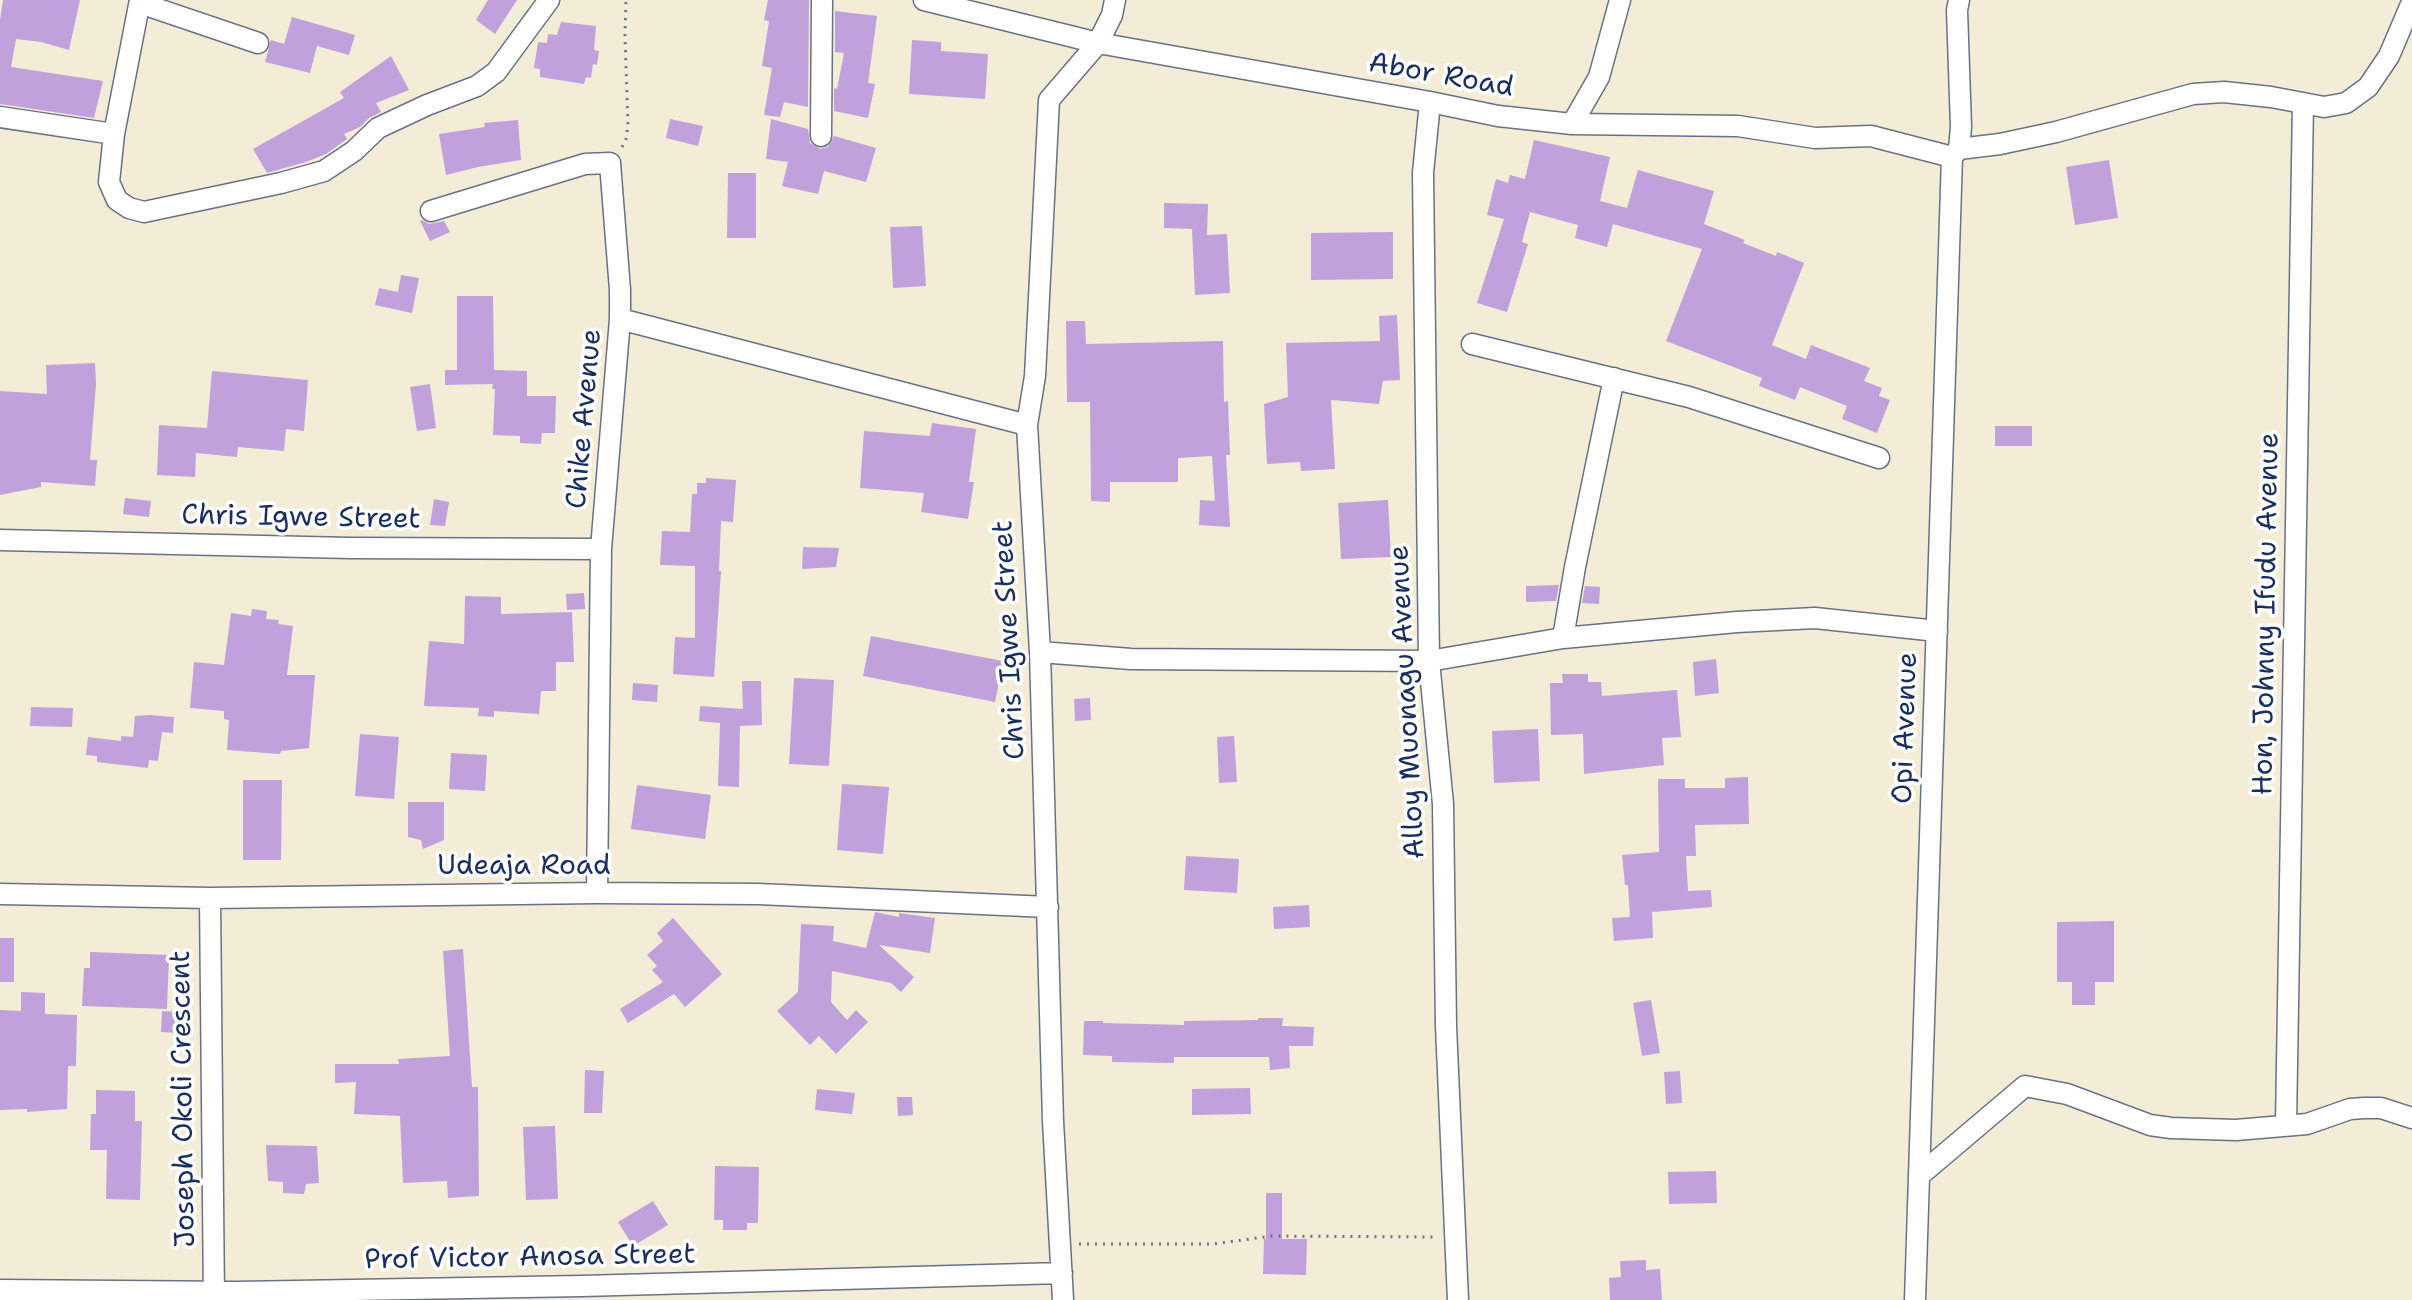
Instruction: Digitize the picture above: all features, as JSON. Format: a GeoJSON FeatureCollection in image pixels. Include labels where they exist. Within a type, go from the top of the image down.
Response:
{"type":"FeatureCollection","features":[{"type":"Feature","properties":{"kind":"street"},"geometry":{"type":"LineString","coordinates":[[258,43],[140,1],[114,134],[109,182],[117,200],[129,208],[144,212],[324,171],[354,151],[378,128],[477,86],[496,72],[549,0]]}},
{"type":"Feature","properties":{"kind":"street"},"geometry":{"type":"LineString","coordinates":[[821,136],[822,0]]}},
{"type":"Feature","properties":{"kind":"street","name":"Abor Road"},"geometry":{"type":"LineString","coordinates":[[924,0],[1098,43],[1498,116],[1572,124],[1738,126],[1815,138],[1871,136],[1956,153]]}},
{"type":"Feature","properties":{"kind":"street","name":"Chris Igwe Street"},"geometry":{"type":"LineString","coordinates":[[1063,1300],[1053,1121],[1040,652],[1027,425],[1035,376],[1049,100],[1098,43],[1112,15],[1115,0]]}},
{"type":"Feature","properties":{"kind":"street"},"geometry":{"type":"LineString","coordinates":[[1572,124],[1599,77],[1620,0]]}},
{"type":"Feature","properties":{"kind":"street","name":"Opi Avenue"},"geometry":{"type":"LineString","coordinates":[[1915,1300],[1937,631],[1956,153],[1961,107],[1959,0]]}},
{"type":"Feature","properties":{"kind":"street"},"geometry":{"type":"LineString","coordinates":[[1956,153],[2056,132],[2193,94],[2224,92],[2324,107],[2346,103],[2368,87],[2389,56],[2412,2]]}},
{"type":"Feature","properties":{"kind":"street","name":"Alloy Muonagu Avenue"},"geometry":{"type":"LineString","coordinates":[[1430,102],[1423,173],[1429,661],[1443,804],[1446,1026],[1458,1300]]}},
{"type":"Feature","properties":{"kind":"street","name":"Hon, Johnny Ifudu Avenue"},"geometry":{"type":"LineString","coordinates":[[2286,1125],[2303,103]]}},
{"type":"Feature","properties":{"kind":"street"},"geometry":{"type":"LineString","coordinates":[[0,117],[114,134]]}},
{"type":"Feature","properties":{"kind":"street"},"geometry":{"type":"LineString","coordinates":[[431,211],[585,164],[610,163],[620,319]]}},
{"type":"Feature","properties":{"kind":"street","name":"Chike Avenue"},"geometry":{"type":"LineString","coordinates":[[597,893],[601,549],[620,319],[1027,425]]}},
{"type":"Feature","properties":{"kind":"street"},"geometry":{"type":"LineString","coordinates":[[1472,344],[1689,397],[1879,458]]}},
{"type":"Feature","properties":{"kind":"street"},"geometry":{"type":"LineString","coordinates":[[1563,638],[1614,378]]}},
{"type":"Feature","properties":{"kind":"street","name":"Chris Igwe Street"},"geometry":{"type":"LineString","coordinates":[[0,540],[350,548],[601,549]]}},
{"type":"Feature","properties":{"kind":"street"},"geometry":{"type":"LineString","coordinates":[[1040,652],[1131,659],[1429,661],[1563,638],[1737,622],[1815,618],[1937,631]]}},
{"type":"Feature","properties":{"kind":"street","name":"Udeaja Road"},"geometry":{"type":"LineString","coordinates":[[0,894],[210,898],[758,894],[1048,907]]}},
{"type":"Feature","properties":{"kind":"street","name":"Joseph Okoli Crescent"},"geometry":{"type":"LineString","coordinates":[[210,898],[214,1296]]}},
{"type":"Feature","properties":{"kind":"street"},"geometry":{"type":"LineString","coordinates":[[1920,1175],[2025,1086],[2067,1094],[2150,1125],[2236,1130],[2307,1124],[2350,1109],[2364,1108],[2381,1108],[2412,1118]]}},
{"type":"Feature","properties":{"kind":"street","name":"Prof Victor Anosa Street"},"geometry":{"type":"LineString","coordinates":[[0,1290],[214,1296],[582,1293],[1062,1273]]}},
{"type":"Feature","properties":{"kind":"path"},"geometry":{"type":"LineString","coordinates":[[610,163],[626,139],[628,126],[626,0]]}},
{"type":"Feature","properties":{"kind":"path"},"geometry":{"type":"LineString","coordinates":[[1060,1244],[1213,1244],[1272,1236],[1455,1238]]}},
{"type":"Feature","properties":{"kind":"building"},"geometry":{"type":"Polygon","coordinates":[[[3,0],[80,0],[69,50],[16,39],[11,67],[103,81],[94,118],[0,104],[0,20],[3,0]]]}},
{"type":"Feature","properties":{"kind":"building"},"geometry":{"type":"Polygon","coordinates":[[[488,0],[517,0],[495,34],[476,20],[488,0]]]}},
{"type":"Feature","properties":{"kind":"building"},"geometry":{"type":"Polygon","coordinates":[[[768,0],[809,0],[808,107],[784,102],[780,117],[764,115],[772,68],[762,66],[769,21],[764,20],[768,0]]]}},
{"type":"Feature","properties":{"kind":"building"},"geometry":{"type":"Polygon","coordinates":[[[835,11],[877,16],[868,83],[875,84],[868,118],[834,111],[834,88],[837,89],[844,53],[835,52],[835,11]]]}},
{"type":"Feature","properties":{"kind":"building"},"geometry":{"type":"Polygon","coordinates":[[[292,17],[355,35],[349,55],[317,46],[310,73],[265,62],[271,40],[284,44],[292,17]]]}},
{"type":"Feature","properties":{"kind":"building"},"geometry":{"type":"Polygon","coordinates":[[[561,22],[596,26],[594,50],[599,51],[597,65],[593,64],[591,78],[586,77],[584,84],[540,77],[540,69],[534,68],[538,42],[547,43],[548,34],[557,35],[561,22]]]}},
{"type":"Feature","properties":{"kind":"building"},"geometry":{"type":"Polygon","coordinates":[[[912,40],[941,42],[941,51],[988,54],[985,99],[909,94],[912,40]]]}},
{"type":"Feature","properties":{"kind":"building"},"geometry":{"type":"Polygon","coordinates":[[[391,56],[409,90],[376,103],[381,112],[344,134],[347,139],[326,154],[267,173],[253,149],[344,98],[340,92],[391,56]]]}},
{"type":"Feature","properties":{"kind":"building"},"geometry":{"type":"Polygon","coordinates":[[[670,119],[703,126],[698,146],[666,138],[670,119]]]}},
{"type":"Feature","properties":{"kind":"building"},"geometry":{"type":"Polygon","coordinates":[[[771,119],[808,129],[810,143],[820,149],[828,147],[834,136],[876,148],[866,182],[824,171],[818,194],[782,186],[788,162],[766,159],[771,119]]]}},
{"type":"Feature","properties":{"kind":"building"},"geometry":{"type":"Polygon","coordinates":[[[518,120],[521,160],[446,175],[439,134],[485,127],[484,123],[518,120]]]}},
{"type":"Feature","properties":{"kind":"building"},"geometry":{"type":"Polygon","coordinates":[[[1534,140],[1610,157],[1600,201],[1627,208],[1638,170],[1714,191],[1704,224],[1776,256],[1777,252],[1804,263],[1772,345],[1806,359],[1811,345],[1870,368],[1864,381],[1882,388],[1879,396],[1890,400],[1877,433],[1842,419],[1847,406],[1800,387],[1795,400],[1759,386],[1762,378],[1666,341],[1702,249],[1613,224],[1607,247],[1575,238],[1578,225],[1530,212],[1522,242],[1528,244],[1507,312],[1477,303],[1504,219],[1487,215],[1496,179],[1508,183],[1510,175],[1525,179],[1534,140]]]}},
{"type":"Feature","properties":{"kind":"building"},"geometry":{"type":"Polygon","coordinates":[[[2109,160],[2118,218],[2075,225],[2066,167],[2109,160]]]}},
{"type":"Feature","properties":{"kind":"building"},"geometry":{"type":"Polygon","coordinates":[[[728,173],[756,173],[756,238],[727,238],[728,173]]]}},
{"type":"Feature","properties":{"kind":"building"},"geometry":{"type":"Polygon","coordinates":[[[1164,203],[1208,204],[1207,235],[1227,234],[1230,293],[1195,295],[1192,229],[1164,228],[1164,203]]]}},
{"type":"Feature","properties":{"kind":"building"},"geometry":{"type":"Polygon","coordinates":[[[422,220],[429,224],[444,221],[450,232],[430,241],[422,220]]]}},
{"type":"Feature","properties":{"kind":"building"},"geometry":{"type":"Polygon","coordinates":[[[922,226],[926,286],[893,288],[890,227],[922,226]]]}},
{"type":"Feature","properties":{"kind":"building"},"geometry":{"type":"Polygon","coordinates":[[[1393,232],[1393,279],[1311,280],[1311,233],[1393,232]]]}},
{"type":"Feature","properties":{"kind":"building"},"geometry":{"type":"Polygon","coordinates":[[[401,275],[419,278],[412,313],[375,305],[379,288],[398,292],[401,275]]]}},
{"type":"Feature","properties":{"kind":"building"},"geometry":{"type":"Polygon","coordinates":[[[457,296],[493,296],[494,370],[527,371],[527,396],[556,396],[555,433],[542,433],[541,444],[520,443],[520,436],[493,435],[493,384],[445,385],[445,370],[457,370],[457,296]]]}},
{"type":"Feature","properties":{"kind":"building"},"geometry":{"type":"Polygon","coordinates":[[[1397,315],[1400,380],[1383,381],[1379,404],[1331,400],[1335,469],[1301,471],[1300,462],[1267,464],[1264,404],[1288,397],[1286,343],[1380,341],[1379,316],[1397,315]]]}},
{"type":"Feature","properties":{"kind":"building"},"geometry":{"type":"Polygon","coordinates":[[[1066,321],[1085,321],[1086,344],[1223,341],[1224,402],[1228,401],[1230,455],[1226,455],[1230,527],[1199,525],[1200,500],[1215,501],[1212,456],[1178,458],[1178,482],[1110,482],[1110,502],[1091,501],[1090,402],[1067,402],[1066,321]]]}},
{"type":"Feature","properties":{"kind":"building"},"geometry":{"type":"Polygon","coordinates":[[[95,363],[90,460],[97,460],[95,486],[41,482],[41,487],[0,495],[0,391],[47,394],[46,365],[95,363]]]}},
{"type":"Feature","properties":{"kind":"building"},"geometry":{"type":"Polygon","coordinates":[[[212,371],[308,380],[304,431],[286,429],[284,451],[238,447],[237,457],[196,453],[195,477],[157,475],[159,425],[207,428],[212,371]]]}},
{"type":"Feature","properties":{"kind":"building"},"geometry":{"type":"Polygon","coordinates":[[[430,384],[436,428],[417,431],[410,387],[430,384]]]}},
{"type":"Feature","properties":{"kind":"building"},"geometry":{"type":"Polygon","coordinates":[[[932,423],[976,429],[969,482],[974,482],[968,519],[921,512],[924,493],[860,488],[864,431],[930,436],[932,423]]]}},
{"type":"Feature","properties":{"kind":"building"},"geometry":{"type":"Polygon","coordinates":[[[1995,426],[2032,426],[2032,446],[1995,446],[1995,426]]]}},
{"type":"Feature","properties":{"kind":"building"},"geometry":{"type":"Polygon","coordinates":[[[706,478],[736,480],[733,522],[721,521],[714,677],[673,674],[675,637],[695,638],[695,566],[660,565],[662,531],[690,532],[692,494],[697,494],[697,483],[706,483],[706,478]]]}},
{"type":"Feature","properties":{"kind":"building"},"geometry":{"type":"Polygon","coordinates":[[[125,498],[151,501],[149,517],[123,514],[125,498]]]}},
{"type":"Feature","properties":{"kind":"building"},"geometry":{"type":"Polygon","coordinates":[[[434,499],[449,502],[445,526],[430,525],[434,499]]]}},
{"type":"Feature","properties":{"kind":"building"},"geometry":{"type":"Polygon","coordinates":[[[1388,500],[1391,557],[1341,559],[1338,503],[1388,500]]]}},
{"type":"Feature","properties":{"kind":"building"},"geometry":{"type":"Polygon","coordinates":[[[803,547],[839,548],[836,567],[802,569],[803,547]]]}},
{"type":"Feature","properties":{"kind":"building"},"geometry":{"type":"Polygon","coordinates":[[[1559,585],[1556,601],[1526,602],[1526,586],[1559,585]]]}},
{"type":"Feature","properties":{"kind":"building"},"geometry":{"type":"Polygon","coordinates":[[[1585,586],[1600,587],[1599,604],[1582,603],[1585,586]]]}},
{"type":"Feature","properties":{"kind":"building"},"geometry":{"type":"Polygon","coordinates":[[[584,593],[585,609],[567,610],[566,594],[584,593]]]}},
{"type":"Feature","properties":{"kind":"building"},"geometry":{"type":"Polygon","coordinates":[[[465,596],[501,597],[501,614],[572,612],[574,662],[556,662],[556,691],[541,691],[539,714],[494,711],[494,717],[478,716],[479,708],[424,706],[429,641],[464,644],[465,596]]]}},
{"type":"Feature","properties":{"kind":"building"},"geometry":{"type":"Polygon","coordinates":[[[252,609],[267,611],[266,619],[279,620],[278,624],[293,626],[287,675],[315,675],[309,748],[281,751],[280,754],[227,750],[229,720],[224,719],[224,711],[190,708],[194,662],[224,665],[231,613],[251,616],[252,609]]]}},
{"type":"Feature","properties":{"kind":"building"},"geometry":{"type":"Polygon","coordinates":[[[871,636],[1003,661],[995,702],[863,676],[871,636]]]}},
{"type":"Feature","properties":{"kind":"building"},"geometry":{"type":"Polygon","coordinates":[[[1716,659],[1719,693],[1695,696],[1693,662],[1716,659]]]}},
{"type":"Feature","properties":{"kind":"building"},"geometry":{"type":"Polygon","coordinates":[[[1562,674],[1588,674],[1588,682],[1601,682],[1602,696],[1677,690],[1681,737],[1662,738],[1664,765],[1584,774],[1583,734],[1551,735],[1550,683],[1563,683],[1562,674]]]}},
{"type":"Feature","properties":{"kind":"building"},"geometry":{"type":"Polygon","coordinates":[[[794,678],[834,680],[829,766],[789,764],[794,678]]]}},
{"type":"Feature","properties":{"kind":"building"},"geometry":{"type":"Polygon","coordinates":[[[742,681],[761,681],[762,725],[740,726],[739,787],[718,786],[720,723],[699,721],[700,706],[743,709],[742,681]]]}},
{"type":"Feature","properties":{"kind":"building"},"geometry":{"type":"Polygon","coordinates":[[[633,683],[658,685],[657,702],[632,700],[633,683]]]}},
{"type":"Feature","properties":{"kind":"building"},"geometry":{"type":"Polygon","coordinates":[[[1090,698],[1091,720],[1075,721],[1074,699],[1090,698]]]}},
{"type":"Feature","properties":{"kind":"building"},"geometry":{"type":"Polygon","coordinates":[[[31,707],[73,708],[72,727],[30,726],[31,707]]]}},
{"type":"Feature","properties":{"kind":"building"},"geometry":{"type":"Polygon","coordinates":[[[135,716],[174,717],[173,733],[162,732],[158,761],[149,760],[148,768],[97,762],[97,756],[86,755],[88,737],[121,741],[121,736],[133,737],[135,716]]]}},
{"type":"Feature","properties":{"kind":"building"},"geometry":{"type":"Polygon","coordinates":[[[1538,729],[1540,781],[1494,783],[1492,731],[1538,729]]]}},
{"type":"Feature","properties":{"kind":"building"},"geometry":{"type":"Polygon","coordinates":[[[360,734],[399,737],[394,799],[355,796],[360,734]]]}},
{"type":"Feature","properties":{"kind":"building"},"geometry":{"type":"Polygon","coordinates":[[[1234,736],[1237,782],[1219,783],[1217,737],[1234,736]]]}},
{"type":"Feature","properties":{"kind":"building"},"geometry":{"type":"Polygon","coordinates":[[[451,753],[487,755],[485,791],[449,789],[451,753]]]}},
{"type":"Feature","properties":{"kind":"building"},"geometry":{"type":"Polygon","coordinates":[[[1748,777],[1749,824],[1695,825],[1696,856],[1686,856],[1688,891],[1711,890],[1712,907],[1652,912],[1653,938],[1614,941],[1612,918],[1630,917],[1622,855],[1659,852],[1658,779],[1685,779],[1685,788],[1725,788],[1725,778],[1748,777]]]}},
{"type":"Feature","properties":{"kind":"building"},"geometry":{"type":"Polygon","coordinates":[[[243,780],[282,780],[281,860],[243,860],[243,780]]]}},
{"type":"Feature","properties":{"kind":"building"},"geometry":{"type":"Polygon","coordinates":[[[842,784],[889,787],[883,854],[837,850],[842,784]]]}},
{"type":"Feature","properties":{"kind":"building"},"geometry":{"type":"Polygon","coordinates":[[[637,785],[711,795],[705,839],[631,829],[637,785]]]}},
{"type":"Feature","properties":{"kind":"building"},"geometry":{"type":"Polygon","coordinates":[[[408,802],[444,802],[444,840],[423,849],[421,840],[408,837],[408,802]]]}},
{"type":"Feature","properties":{"kind":"building"},"geometry":{"type":"Polygon","coordinates":[[[1186,856],[1239,859],[1237,893],[1184,890],[1186,856]]]}},
{"type":"Feature","properties":{"kind":"building"},"geometry":{"type":"Polygon","coordinates":[[[1309,905],[1310,927],[1274,929],[1273,907],[1309,905]]]}},
{"type":"Feature","properties":{"kind":"building"},"geometry":{"type":"Polygon","coordinates":[[[875,912],[899,917],[899,913],[935,918],[930,953],[879,945],[914,977],[901,992],[891,983],[832,971],[831,1002],[847,1020],[856,1010],[868,1022],[836,1054],[819,1036],[810,1045],[777,1011],[798,992],[801,924],[834,926],[833,941],[866,948],[875,912]]]}},
{"type":"Feature","properties":{"kind":"building"},"geometry":{"type":"Polygon","coordinates":[[[673,918],[722,974],[685,1007],[674,994],[628,1023],[620,1009],[663,982],[652,970],[657,966],[647,955],[663,941],[657,933],[673,918]]]}},
{"type":"Feature","properties":{"kind":"building"},"geometry":{"type":"Polygon","coordinates":[[[2114,921],[2114,982],[2095,982],[2095,1005],[2072,1005],[2072,982],[2057,982],[2057,922],[2114,921]]]}},
{"type":"Feature","properties":{"kind":"building"},"geometry":{"type":"Polygon","coordinates":[[[0,938],[14,938],[14,982],[0,982],[0,938]]]}},
{"type":"Feature","properties":{"kind":"building"},"geometry":{"type":"Polygon","coordinates":[[[463,949],[472,1087],[478,1087],[479,1196],[448,1198],[447,1181],[403,1183],[400,1116],[354,1114],[356,1082],[335,1083],[335,1064],[399,1064],[398,1059],[450,1056],[443,951],[463,949]]]}},
{"type":"Feature","properties":{"kind":"building"},"geometry":{"type":"Polygon","coordinates":[[[90,952],[169,955],[167,1009],[82,1006],[84,968],[90,968],[90,952]]]}},
{"type":"Feature","properties":{"kind":"building"},"geometry":{"type":"Polygon","coordinates":[[[21,992],[45,993],[45,1014],[77,1015],[76,1066],[68,1066],[67,1109],[27,1112],[27,1109],[0,1110],[0,1010],[21,1011],[21,992]]]}},
{"type":"Feature","properties":{"kind":"building"},"geometry":{"type":"Polygon","coordinates":[[[1651,1000],[1660,1053],[1642,1056],[1633,1003],[1651,1000]]]}},
{"type":"Feature","properties":{"kind":"building"},"geometry":{"type":"Polygon","coordinates":[[[162,1011],[182,1012],[181,1033],[161,1032],[162,1011]]]}},
{"type":"Feature","properties":{"kind":"building"},"geometry":{"type":"Polygon","coordinates":[[[1283,1018],[1282,1026],[1314,1027],[1313,1046],[1289,1046],[1290,1068],[1270,1070],[1269,1057],[1174,1057],[1174,1063],[1112,1062],[1112,1056],[1083,1055],[1084,1021],[1184,1025],[1184,1021],[1283,1018]]]}},
{"type":"Feature","properties":{"kind":"building"},"geometry":{"type":"Polygon","coordinates":[[[585,1070],[604,1071],[602,1113],[584,1113],[585,1070]]]}},
{"type":"Feature","properties":{"kind":"building"},"geometry":{"type":"Polygon","coordinates":[[[1680,1071],[1682,1103],[1666,1104],[1664,1072],[1680,1071]]]}},
{"type":"Feature","properties":{"kind":"building"},"geometry":{"type":"Polygon","coordinates":[[[1250,1088],[1251,1114],[1192,1115],[1192,1089],[1250,1088]]]}},
{"type":"Feature","properties":{"kind":"building"},"geometry":{"type":"Polygon","coordinates":[[[817,1089],[855,1093],[852,1114],[815,1110],[817,1089]]]}},
{"type":"Feature","properties":{"kind":"building"},"geometry":{"type":"Polygon","coordinates":[[[96,1090],[135,1091],[135,1121],[142,1121],[140,1200],[106,1199],[107,1150],[90,1150],[91,1114],[96,1114],[96,1090]]]}},
{"type":"Feature","properties":{"kind":"building"},"geometry":{"type":"Polygon","coordinates":[[[897,1097],[912,1097],[913,1115],[898,1116],[897,1097]]]}},
{"type":"Feature","properties":{"kind":"building"},"geometry":{"type":"Polygon","coordinates":[[[555,1126],[558,1199],[526,1200],[523,1127],[555,1126]]]}},
{"type":"Feature","properties":{"kind":"building"},"geometry":{"type":"Polygon","coordinates":[[[266,1145],[317,1146],[319,1183],[306,1184],[304,1194],[283,1193],[283,1182],[268,1181],[266,1145]]]}},
{"type":"Feature","properties":{"kind":"building"},"geometry":{"type":"Polygon","coordinates":[[[715,1166],[759,1167],[758,1223],[747,1223],[747,1230],[723,1230],[723,1220],[714,1220],[715,1166]]]}},
{"type":"Feature","properties":{"kind":"building"},"geometry":{"type":"Polygon","coordinates":[[[1716,1171],[1717,1203],[1669,1204],[1668,1172],[1716,1171]]]}},
{"type":"Feature","properties":{"kind":"building"},"geometry":{"type":"Polygon","coordinates":[[[1266,1193],[1282,1193],[1282,1239],[1307,1239],[1306,1275],[1263,1274],[1266,1193]]]}},
{"type":"Feature","properties":{"kind":"building"},"geometry":{"type":"Polygon","coordinates":[[[653,1201],[668,1225],[633,1246],[618,1222],[653,1201]]]}},
{"type":"Feature","properties":{"kind":"building"},"geometry":{"type":"Polygon","coordinates":[[[1646,1260],[1646,1270],[1660,1269],[1662,1300],[1610,1300],[1609,1278],[1621,1277],[1620,1261],[1646,1260]]]}}]}
